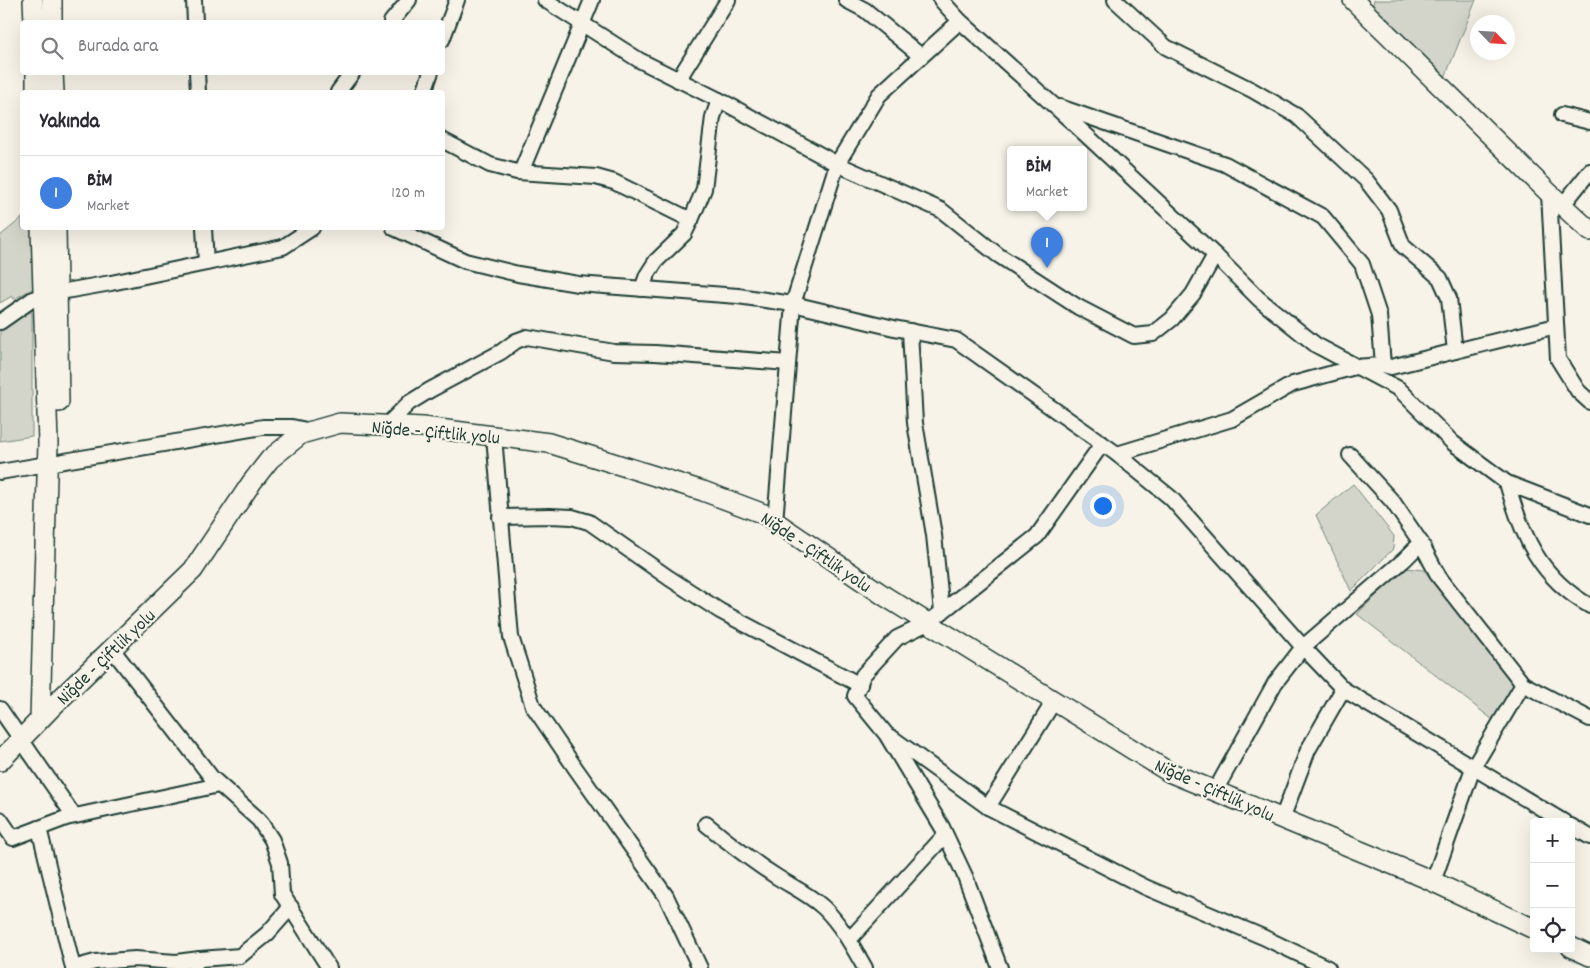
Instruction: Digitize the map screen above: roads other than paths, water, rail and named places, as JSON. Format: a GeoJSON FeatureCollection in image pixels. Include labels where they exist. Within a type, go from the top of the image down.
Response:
{"type":"FeatureCollection","features":[{"type":"Feature","properties":{"kind":"main road"},"geometry":{"type":"LineString","coordinates":[[33,0],[34,20]]}},
{"type":"Feature","properties":{"kind":"main road"},"geometry":{"type":"LineString","coordinates":[[52,0],[52,20]]}},
{"type":"Feature","properties":{"kind":"main road"},"geometry":{"type":"LineString","coordinates":[[1355,1],[1590,231]]}},
{"type":"Feature","properties":{"kind":"main road"},"geometry":{"type":"LineString","coordinates":[[36,75],[36,90]]}},
{"type":"Feature","properties":{"kind":"main road"},"geometry":{"type":"LineString","coordinates":[[53,75],[54,90]]}},
{"type":"Feature","properties":{"kind":"main road"},"geometry":{"type":"LineString","coordinates":[[41,230],[50,294],[54,462],[44,715]]}},
{"type":"Feature","properties":{"kind":"main road"},"geometry":{"type":"LineString","coordinates":[[50,294],[56,230]]}},
{"type":"Feature","properties":{"kind":"main road","name":"Niğde - Çiftlik yolu"},"geometry":{"type":"LineString","coordinates":[[0,761],[44,715],[193,570],[252,482],[270,460],[301,434],[340,423],[423,427],[549,443],[703,491],[764,514],[886,598],[935,618],[1054,701],[1168,772],[1433,882],[1530,928]]}},
{"type":"Feature","properties":{"kind":"main road"},"geometry":{"type":"LineString","coordinates":[[1575,949],[1590,956]]}},
{"type":"Feature","properties":{"kind":"street"},"geometry":{"type":"LineString","coordinates":[[194,0],[195,20]]}},
{"type":"Feature","properties":{"kind":"street"},"geometry":{"type":"LineString","coordinates":[[394,20],[409,0]]}},
{"type":"Feature","properties":{"kind":"street"},"geometry":{"type":"LineString","coordinates":[[445,32],[457,0]]}},
{"type":"Feature","properties":{"kind":"street"},"geometry":{"type":"LineString","coordinates":[[545,0],[639,60],[719,100],[837,164],[941,210],[1006,261],[1078,307],[1134,336],[1153,334],[1172,319],[1193,294],[1215,255]]}},
{"type":"Feature","properties":{"kind":"street"},"geometry":{"type":"LineString","coordinates":[[521,172],[592,0]]}},
{"type":"Feature","properties":{"kind":"street"},"geometry":{"type":"LineString","coordinates":[[678,80],[728,0]]}},
{"type":"Feature","properties":{"kind":"street"},"geometry":{"type":"LineString","coordinates":[[846,0],[865,10],[922,56]]}},
{"type":"Feature","properties":{"kind":"street"},"geometry":{"type":"LineString","coordinates":[[940,0],[1215,255],[1258,299],[1316,345],[1399,389],[1453,443],[1507,484],[1590,516]]}},
{"type":"Feature","properties":{"kind":"street"},"geometry":{"type":"LineString","coordinates":[[1115,0],[1166,47],[1252,90],[1297,116],[1366,180],[1390,210],[1404,246],[1440,278],[1449,298],[1455,351]]}},
{"type":"Feature","properties":{"kind":"street"},"geometry":{"type":"LineString","coordinates":[[775,522],[793,304],[837,164],[878,95],[960,20]]}},
{"type":"Feature","properties":{"kind":"street"},"geometry":{"type":"LineString","coordinates":[[197,75],[198,90]]}},
{"type":"Feature","properties":{"kind":"street"},"geometry":{"type":"LineString","coordinates":[[340,90],[351,75]]}},
{"type":"Feature","properties":{"kind":"street"},"geometry":{"type":"LineString","coordinates":[[425,90],[430,75]]}},
{"type":"Feature","properties":{"kind":"street"},"geometry":{"type":"LineString","coordinates":[[642,289],[647,274],[656,261],[684,234],[704,189],[713,117],[719,100]]}},
{"type":"Feature","properties":{"kind":"street"},"geometry":{"type":"LineString","coordinates":[[1054,106],[1225,164],[1323,217],[1362,264],[1380,315],[1384,365]]}},
{"type":"Feature","properties":{"kind":"street"},"geometry":{"type":"LineString","coordinates":[[1562,115],[1590,122]]}},
{"type":"Feature","properties":{"kind":"street"},"geometry":{"type":"LineString","coordinates":[[445,142],[490,165],[521,172],[596,177],[614,182],[691,220]]}},
{"type":"Feature","properties":{"kind":"street"},"geometry":{"type":"LineString","coordinates":[[1590,171],[1556,199],[1556,326],[1558,359],[1578,391],[1590,402]]}},
{"type":"Feature","properties":{"kind":"street"},"geometry":{"type":"LineString","coordinates":[[204,230],[206,263]]}},
{"type":"Feature","properties":{"kind":"street"},"geometry":{"type":"LineString","coordinates":[[0,322],[33,299],[283,247],[309,230]]}},
{"type":"Feature","properties":{"kind":"street"},"geometry":{"type":"LineString","coordinates":[[398,230],[465,261],[518,274],[578,284],[738,296],[793,304],[956,340],[1117,454],[1171,498],[1303,647],[1344,689],[1557,818]]}},
{"type":"Feature","properties":{"kind":"street"},"geometry":{"type":"LineString","coordinates":[[1117,454],[1232,419],[1294,384],[1355,367],[1384,365],[1391,367],[1556,326]]}},
{"type":"Feature","properties":{"kind":"street"},"geometry":{"type":"LineString","coordinates":[[910,331],[915,422],[934,536],[935,618]]}},
{"type":"Feature","properties":{"kind":"street"},"geometry":{"type":"LineString","coordinates":[[386,425],[409,404],[430,390],[502,352],[516,341],[528,337],[614,352],[655,353],[788,363]]}},
{"type":"Feature","properties":{"kind":"street"},"geometry":{"type":"LineString","coordinates":[[0,472],[263,427],[292,427],[311,431]]}},
{"type":"Feature","properties":{"kind":"street"},"geometry":{"type":"LineString","coordinates":[[494,436],[511,637],[533,706],[666,896],[700,968]]}},
{"type":"Feature","properties":{"kind":"street"},"geometry":{"type":"LineString","coordinates":[[1000,968],[965,876],[944,835],[942,827],[886,734],[856,696],[863,675],[897,638],[935,618],[1037,536],[1102,444]]}},
{"type":"Feature","properties":{"kind":"street"},"geometry":{"type":"LineString","coordinates":[[1350,455],[1393,502],[1421,543],[1439,577],[1523,684],[1590,719]]}},
{"type":"Feature","properties":{"kind":"street"},"geometry":{"type":"LineString","coordinates":[[1507,484],[1518,520],[1536,556],[1556,582],[1575,598],[1590,606]]}},
{"type":"Feature","properties":{"kind":"street"},"geometry":{"type":"LineString","coordinates":[[500,517],[557,516],[572,517],[590,522],[669,578],[720,611],[860,685]]}},
{"type":"Feature","properties":{"kind":"street"},"geometry":{"type":"LineString","coordinates":[[1215,791],[1275,683],[1303,647],[1404,560],[1421,543]]}},
{"type":"Feature","properties":{"kind":"street"},"geometry":{"type":"LineString","coordinates":[[112,649],[212,778],[258,820],[272,840],[280,864],[282,894],[329,968]]}},
{"type":"Feature","properties":{"kind":"street"},"geometry":{"type":"LineString","coordinates":[[1433,882],[1473,768],[1523,684]]}},
{"type":"Feature","properties":{"kind":"street"},"geometry":{"type":"LineString","coordinates":[[1282,819],[1308,750],[1344,689]]}},
{"type":"Feature","properties":{"kind":"street"},"geometry":{"type":"LineString","coordinates":[[988,807],[1054,701]]}},
{"type":"Feature","properties":{"kind":"street"},"geometry":{"type":"LineString","coordinates":[[0,709],[74,816]]}},
{"type":"Feature","properties":{"kind":"street"},"geometry":{"type":"LineString","coordinates":[[886,734],[988,807],[1145,887],[1263,937],[1328,968]]}},
{"type":"Feature","properties":{"kind":"street"},"geometry":{"type":"LineString","coordinates":[[0,819],[13,838],[74,816],[220,785]]}},
{"type":"Feature","properties":{"kind":"street"},"geometry":{"type":"LineString","coordinates":[[706,824],[739,851],[809,896],[824,908],[843,930],[866,968]]}},
{"type":"Feature","properties":{"kind":"street"},"geometry":{"type":"LineString","coordinates":[[39,828],[73,968],[95,962],[135,959],[195,964],[240,956],[267,934],[291,907]]}},
{"type":"Feature","properties":{"kind":"street"},"geometry":{"type":"LineString","coordinates":[[1575,828],[1590,837]]}},
{"type":"Feature","properties":{"kind":"street"},"geometry":{"type":"LineString","coordinates":[[849,940],[944,835]]}},
{"type":"Feature","properties":{"kind":"place","name":"BİM"},"geometry":{"type":"Point","coordinates":[1047,268]}}]}
